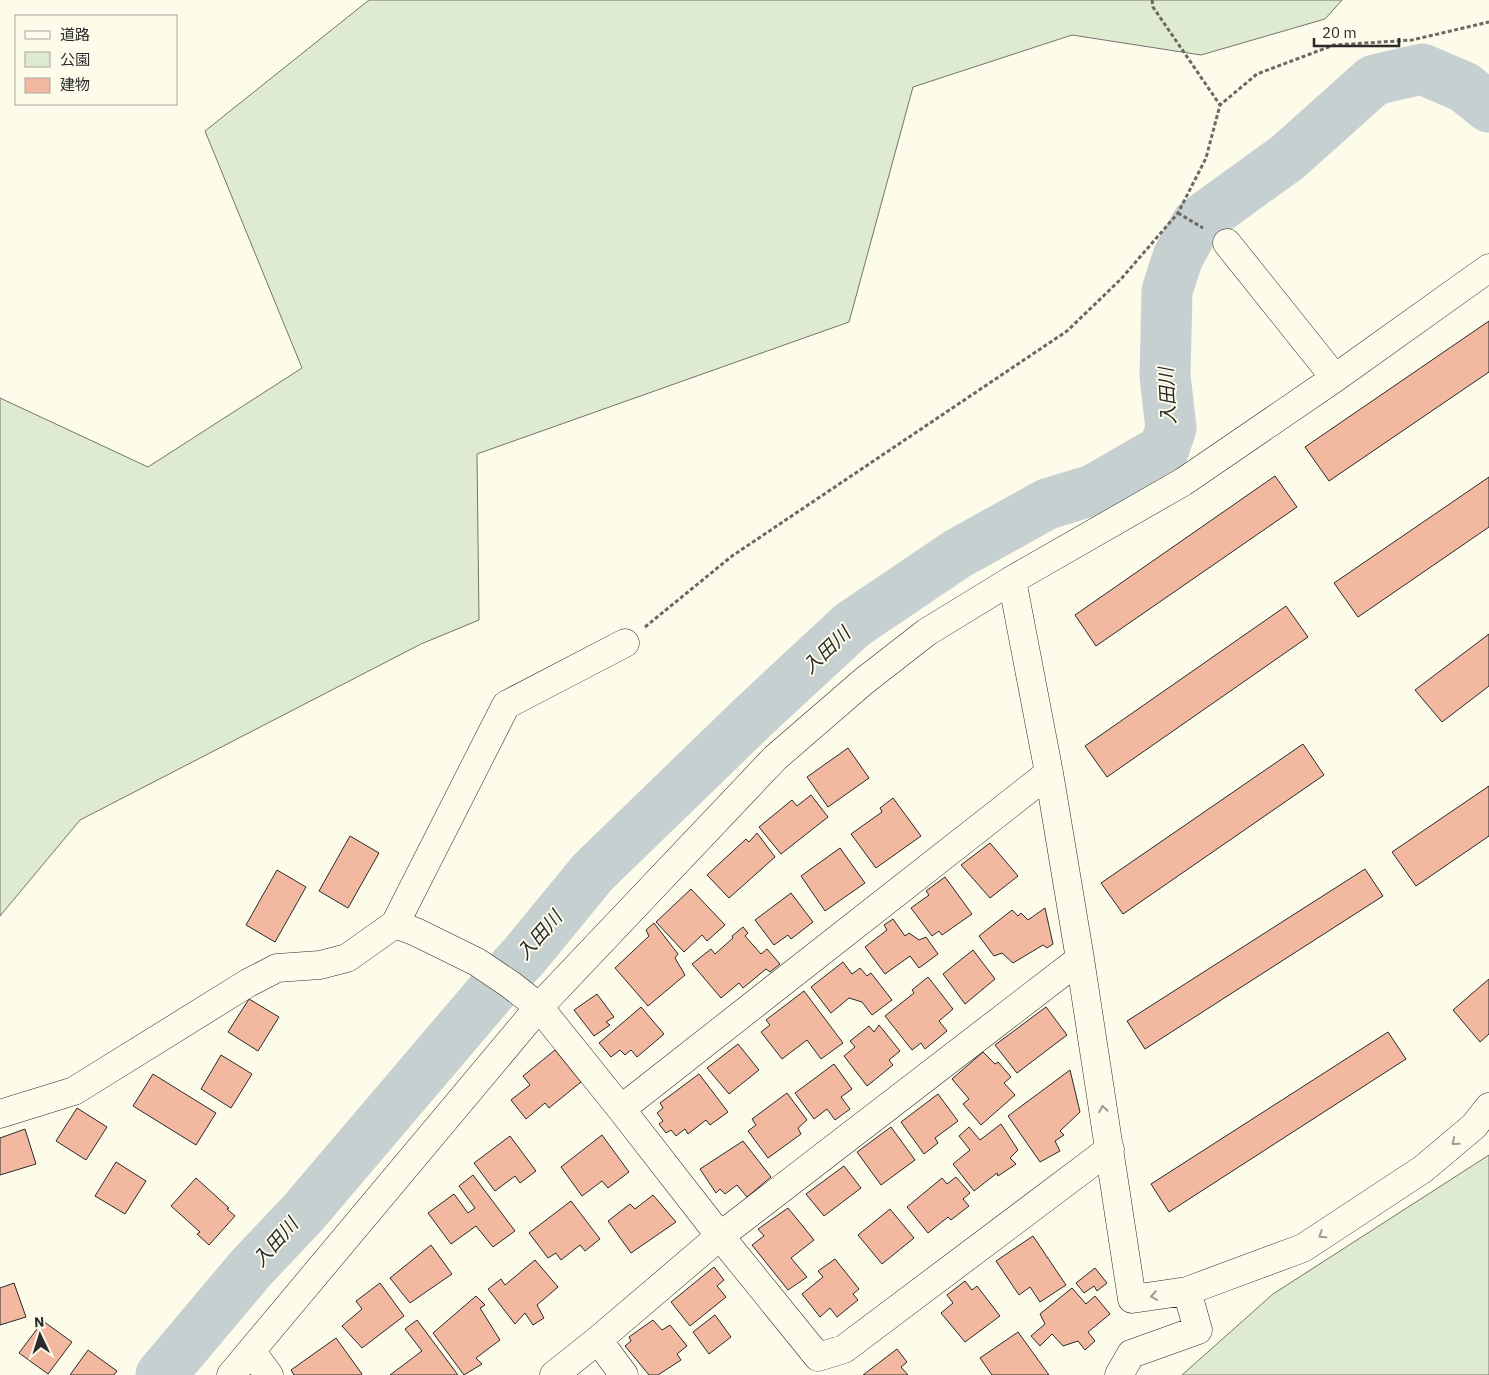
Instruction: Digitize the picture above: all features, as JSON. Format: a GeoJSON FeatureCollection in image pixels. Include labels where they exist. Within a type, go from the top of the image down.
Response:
{"type":"FeatureCollection","features":[{"type":"Feature","properties":{"kind":"street"},"geometry":{"type":"LineString","coordinates":[[1227,243],[1335,378]]}},
{"type":"Feature","properties":{"kind":"street"},"geometry":{"type":"LineString","coordinates":[[231,1375],[539,1007],[775,758],[864,681],[927,632],[1012,580],[1182,482],[1335,378],[1489,268]]}},
{"type":"Feature","properties":{"kind":"street"},"geometry":{"type":"LineString","coordinates":[[1012,580],[1049,772],[1110,1149],[1132,1299],[1187,1291],[1303,1248],[1423,1169],[1474,1126],[1489,1107]]}},
{"type":"Feature","properties":{"kind":"street"},"geometry":{"type":"LineString","coordinates":[[0,1114],[74,1091],[248,983],[277,968],[320,965],[348,958],[395,924],[506,705],[625,643]]}},
{"type":"Feature","properties":{"kind":"street"},"geometry":{"type":"LineString","coordinates":[[621,1109],[1049,772]]}},
{"type":"Feature","properties":{"kind":"street"},"geometry":{"type":"LineString","coordinates":[[395,924],[416,932],[477,962],[539,1007],[720,1236],[814,1366],[844,1349],[1110,1149]]}},
{"type":"Feature","properties":{"kind":"street"},"geometry":{"type":"LineString","coordinates":[[554,1375],[720,1236],[1080,959]]}},
{"type":"Feature","properties":{"kind":"street"},"geometry":{"type":"LineString","coordinates":[[1119,1375],[1131,1354],[1198,1330],[1187,1291]]}},
{"type":"Feature","properties":{"kind":"street"},"geometry":{"type":"LineString","coordinates":[[598,1340],[624,1375]]}},
{"type":"Feature","properties":{"kind":"street"},"geometry":{"type":"LineString","coordinates":[[252,1352],[269,1375]]}},
{"type":"Feature","properties":{"kind":"path"},"geometry":{"type":"LineString","coordinates":[[1152,0],[1153,8],[1220,105]]}},
{"type":"Feature","properties":{"kind":"path"},"geometry":{"type":"LineString","coordinates":[[625,643],[732,556],[1067,331],[1121,280],[1178,213],[1206,158],[1220,105],[1257,74],[1334,45],[1412,40],[1489,22]]}},
{"type":"Feature","properties":{"kind":"green space"},"geometry":{"type":"Polygon","coordinates":[[[369,0],[1342,0],[1325,19],[1201,55],[1072,35],[913,87],[849,322],[477,454],[479,620],[421,644],[80,820],[0,916],[0,398],[148,467],[302,368],[205,131],[369,0]]]}},
{"type":"Feature","properties":{"kind":"green space"},"geometry":{"type":"Polygon","coordinates":[[[1489,1155],[1489,1375],[1182,1375],[1273,1294],[1489,1155]]]}},
{"type":"Feature","properties":{"kind":"building"},"geometry":{"type":"Polygon","coordinates":[[[1489,321],[1489,372],[1329,481],[1305,447],[1489,321]]]}},
{"type":"Feature","properties":{"kind":"building"},"geometry":{"type":"Polygon","coordinates":[[[1275,476],[1297,507],[1096,646],[1075,615],[1275,476]]]}},
{"type":"Feature","properties":{"kind":"building"},"geometry":{"type":"Polygon","coordinates":[[[1489,477],[1489,527],[1358,617],[1334,583],[1489,477]]]}},
{"type":"Feature","properties":{"kind":"building"},"geometry":{"type":"Polygon","coordinates":[[[1286,606],[1308,637],[1107,777],[1085,746],[1286,606]]]}},
{"type":"Feature","properties":{"kind":"building"},"geometry":{"type":"Polygon","coordinates":[[[1489,634],[1489,686],[1442,722],[1415,690],[1489,634]]]}},
{"type":"Feature","properties":{"kind":"building"},"geometry":{"type":"Polygon","coordinates":[[[1303,744],[1324,775],[1123,914],[1101,883],[1303,744]]]}},
{"type":"Feature","properties":{"kind":"building"},"geometry":{"type":"Polygon","coordinates":[[[848,748],[869,778],[828,807],[807,777],[848,748]]]}},
{"type":"Feature","properties":{"kind":"building"},"geometry":{"type":"Polygon","coordinates":[[[1489,786],[1489,836],[1416,886],[1392,852],[1489,786]]]}},
{"type":"Feature","properties":{"kind":"building"},"geometry":{"type":"Polygon","coordinates":[[[811,795],[828,817],[781,854],[759,827],[792,800],[797,806],[811,795]]]}},
{"type":"Feature","properties":{"kind":"building"},"geometry":{"type":"Polygon","coordinates":[[[893,798],[921,836],[876,868],[851,834],[882,812],[880,808],[893,798]]]}},
{"type":"Feature","properties":{"kind":"building"},"geometry":{"type":"Polygon","coordinates":[[[757,833],[775,857],[729,898],[707,875],[746,839],[749,842],[757,833]]]}},
{"type":"Feature","properties":{"kind":"building"},"geometry":{"type":"Polygon","coordinates":[[[350,836],[379,853],[348,908],[319,891],[350,836]]]}},
{"type":"Feature","properties":{"kind":"building"},"geometry":{"type":"Polygon","coordinates":[[[990,843],[1018,876],[990,898],[961,865],[990,843]]]}},
{"type":"Feature","properties":{"kind":"building"},"geometry":{"type":"Polygon","coordinates":[[[840,848],[865,883],[825,911],[801,876],[840,848]]]}},
{"type":"Feature","properties":{"kind":"building"},"geometry":{"type":"Polygon","coordinates":[[[1365,869],[1383,896],[1145,1049],[1127,1021],[1365,869]]]}},
{"type":"Feature","properties":{"kind":"building"},"geometry":{"type":"Polygon","coordinates":[[[277,870],[306,887],[275,942],[246,925],[277,870]]]}},
{"type":"Feature","properties":{"kind":"building"},"geometry":{"type":"Polygon","coordinates":[[[945,877],[972,914],[942,935],[939,931],[932,936],[911,908],[929,895],[926,891],[945,877]]]}},
{"type":"Feature","properties":{"kind":"building"},"geometry":{"type":"Polygon","coordinates":[[[691,889],[725,925],[707,941],[702,935],[684,952],[656,922],[691,889]]]}},
{"type":"Feature","properties":{"kind":"building"},"geometry":{"type":"Polygon","coordinates":[[[791,893],[813,922],[791,939],[788,935],[774,945],[755,920],[791,893]]]}},
{"type":"Feature","properties":{"kind":"building"},"geometry":{"type":"Polygon","coordinates":[[[1045,908],[1053,944],[1047,948],[1043,945],[1013,963],[1002,953],[994,956],[979,936],[1012,910],[1018,916],[1021,913],[1028,920],[1045,908]]]}},
{"type":"Feature","properties":{"kind":"building"},"geometry":{"type":"Polygon","coordinates":[[[893,919],[905,936],[909,933],[919,940],[926,937],[938,954],[919,968],[910,956],[885,974],[865,947],[887,930],[884,925],[893,919]]]}},
{"type":"Feature","properties":{"kind":"building"},"geometry":{"type":"Polygon","coordinates":[[[654,923],[678,954],[675,958],[685,975],[648,1006],[615,968],[649,936],[646,930],[654,923]]]}},
{"type":"Feature","properties":{"kind":"building"},"geometry":{"type":"Polygon","coordinates":[[[743,927],[748,933],[745,936],[761,954],[767,949],[780,964],[770,972],[766,969],[743,988],[739,983],[721,998],[692,964],[711,949],[715,954],[743,927]]]}},
{"type":"Feature","properties":{"kind":"building"},"geometry":{"type":"Polygon","coordinates":[[[973,950],[995,979],[965,1004],[943,974],[973,950]]]}},
{"type":"Feature","properties":{"kind":"building"},"geometry":{"type":"Polygon","coordinates":[[[843,962],[852,974],[860,968],[867,976],[871,973],[892,1000],[872,1015],[862,1002],[849,998],[831,1013],[811,987],[843,962]]]}},
{"type":"Feature","properties":{"kind":"building"},"geometry":{"type":"Polygon","coordinates":[[[928,977],[953,1009],[939,1021],[947,1031],[925,1049],[921,1043],[912,1050],[885,1016],[914,993],[912,990],[928,977]]]}},
{"type":"Feature","properties":{"kind":"building"},"geometry":{"type":"Polygon","coordinates":[[[1489,979],[1489,1034],[1480,1042],[1453,1010],[1489,979]]]}},
{"type":"Feature","properties":{"kind":"building"},"geometry":{"type":"Polygon","coordinates":[[[804,991],[843,1043],[821,1059],[807,1040],[782,1059],[761,1032],[770,1025],[766,1020],[804,991]]]}},
{"type":"Feature","properties":{"kind":"building"},"geometry":{"type":"Polygon","coordinates":[[[597,994],[614,1017],[606,1022],[610,1025],[594,1036],[574,1010],[597,994]]]}},
{"type":"Feature","properties":{"kind":"building"},"geometry":{"type":"Polygon","coordinates":[[[249,999],[279,1017],[258,1051],[228,1032],[249,999]]]}},
{"type":"Feature","properties":{"kind":"building"},"geometry":{"type":"Polygon","coordinates":[[[641,1007],[664,1034],[637,1057],[631,1050],[625,1055],[620,1050],[611,1057],[599,1043],[641,1007]]]}},
{"type":"Feature","properties":{"kind":"building"},"geometry":{"type":"Polygon","coordinates":[[[1046,1007],[1067,1035],[1017,1073],[995,1045],[1046,1007]]]}},
{"type":"Feature","properties":{"kind":"building"},"geometry":{"type":"Polygon","coordinates":[[[879,1025],[900,1051],[889,1060],[893,1065],[867,1086],[844,1056],[855,1047],[850,1041],[869,1026],[874,1032],[879,1025]]]}},
{"type":"Feature","properties":{"kind":"building"},"geometry":{"type":"Polygon","coordinates":[[[1388,1032],[1406,1059],[1169,1212],[1151,1184],[1388,1032]]]}},
{"type":"Feature","properties":{"kind":"building"},"geometry":{"type":"Polygon","coordinates":[[[738,1044],[759,1070],[729,1094],[707,1068],[738,1044]]]}},
{"type":"Feature","properties":{"kind":"building"},"geometry":{"type":"Polygon","coordinates":[[[555,1050],[581,1082],[549,1108],[545,1103],[526,1119],[511,1100],[530,1085],[523,1076],[555,1050]]]}},
{"type":"Feature","properties":{"kind":"building"},"geometry":{"type":"Polygon","coordinates":[[[983,1052],[995,1064],[998,1062],[1011,1077],[1004,1083],[1015,1095],[981,1125],[963,1104],[969,1099],[952,1079],[983,1052]]]}},
{"type":"Feature","properties":{"kind":"building"},"geometry":{"type":"Polygon","coordinates":[[[221,1055],[252,1074],[231,1108],[201,1089],[221,1055]]]}},
{"type":"Feature","properties":{"kind":"building"},"geometry":{"type":"Polygon","coordinates":[[[834,1064],[852,1089],[841,1097],[850,1109],[835,1120],[827,1109],[814,1119],[795,1093],[834,1064]]]}},
{"type":"Feature","properties":{"kind":"building"},"geometry":{"type":"Polygon","coordinates":[[[1070,1070],[1080,1112],[1060,1131],[1064,1135],[1055,1141],[1060,1151],[1040,1162],[1008,1116],[1070,1070]]]}},
{"type":"Feature","properties":{"kind":"building"},"geometry":{"type":"Polygon","coordinates":[[[153,1074],[216,1113],[196,1145],[133,1106],[153,1074]]]}},
{"type":"Feature","properties":{"kind":"building"},"geometry":{"type":"Polygon","coordinates":[[[699,1074],[728,1112],[710,1125],[706,1120],[688,1134],[685,1129],[676,1136],[671,1130],[666,1133],[659,1124],[663,1121],[657,1113],[663,1108],[660,1103],[699,1074]]]}},
{"type":"Feature","properties":{"kind":"building"},"geometry":{"type":"Polygon","coordinates":[[[787,1093],[807,1120],[798,1128],[801,1134],[768,1158],[748,1131],[756,1125],[752,1119],[787,1093]]]}},
{"type":"Feature","properties":{"kind":"building"},"geometry":{"type":"Polygon","coordinates":[[[938,1094],[958,1121],[935,1138],[938,1143],[924,1154],[901,1122],[938,1094]]]}},
{"type":"Feature","properties":{"kind":"building"},"geometry":{"type":"Polygon","coordinates":[[[77,1108],[107,1127],[86,1160],[56,1141],[77,1108]]]}},
{"type":"Feature","properties":{"kind":"building"},"geometry":{"type":"Polygon","coordinates":[[[1001,1124],[1018,1150],[1010,1158],[1016,1164],[998,1176],[997,1173],[974,1191],[953,1164],[970,1150],[959,1136],[969,1127],[980,1140],[1001,1124]]]}},
{"type":"Feature","properties":{"kind":"building"},"geometry":{"type":"Polygon","coordinates":[[[891,1127],[915,1160],[881,1185],[857,1152],[891,1127]]]}},
{"type":"Feature","properties":{"kind":"building"},"geometry":{"type":"Polygon","coordinates":[[[25,1129],[36,1164],[0,1175],[0,1138],[25,1129]]]}},
{"type":"Feature","properties":{"kind":"building"},"geometry":{"type":"Polygon","coordinates":[[[602,1135],[629,1172],[608,1188],[602,1181],[582,1196],[561,1167],[602,1135]]]}},
{"type":"Feature","properties":{"kind":"building"},"geometry":{"type":"Polygon","coordinates":[[[510,1136],[536,1171],[520,1183],[515,1176],[495,1191],[474,1163],[510,1136]]]}},
{"type":"Feature","properties":{"kind":"building"},"geometry":{"type":"Polygon","coordinates":[[[743,1141],[771,1177],[747,1197],[737,1185],[725,1194],[720,1189],[716,1193],[700,1169],[743,1141]]]}},
{"type":"Feature","properties":{"kind":"building"},"geometry":{"type":"Polygon","coordinates":[[[116,1162],[146,1181],[125,1214],[95,1196],[116,1162]]]}},
{"type":"Feature","properties":{"kind":"building"},"geometry":{"type":"Polygon","coordinates":[[[844,1166],[861,1188],[824,1216],[806,1194],[844,1166]]]}},
{"type":"Feature","properties":{"kind":"building"},"geometry":{"type":"Polygon","coordinates":[[[473,1175],[515,1231],[493,1247],[476,1226],[451,1244],[428,1213],[454,1194],[468,1213],[475,1208],[459,1186],[473,1175]]]}},
{"type":"Feature","properties":{"kind":"building"},"geometry":{"type":"Polygon","coordinates":[[[956,1177],[970,1193],[963,1199],[969,1206],[951,1220],[948,1217],[928,1233],[907,1207],[942,1178],[947,1184],[956,1177]]]}},
{"type":"Feature","properties":{"kind":"building"},"geometry":{"type":"Polygon","coordinates":[[[196,1178],[229,1208],[227,1209],[235,1216],[209,1245],[197,1234],[200,1232],[171,1206],[196,1178]]]}},
{"type":"Feature","properties":{"kind":"building"},"geometry":{"type":"Polygon","coordinates":[[[653,1195],[676,1222],[631,1253],[608,1221],[630,1204],[635,1209],[653,1195]]]}},
{"type":"Feature","properties":{"kind":"building"},"geometry":{"type":"Polygon","coordinates":[[[571,1201],[600,1239],[585,1251],[580,1245],[561,1260],[556,1253],[548,1258],[529,1233],[571,1201]]]}},
{"type":"Feature","properties":{"kind":"building"},"geometry":{"type":"Polygon","coordinates":[[[788,1208],[814,1240],[791,1258],[807,1277],[788,1290],[752,1245],[764,1236],[758,1229],[788,1208]]]}},
{"type":"Feature","properties":{"kind":"building"},"geometry":{"type":"Polygon","coordinates":[[[890,1209],[914,1238],[882,1264],[858,1235],[890,1209]]]}},
{"type":"Feature","properties":{"kind":"building"},"geometry":{"type":"Polygon","coordinates":[[[1033,1236],[1066,1285],[1040,1302],[1030,1287],[1019,1295],[996,1261],[1033,1236]]]}},
{"type":"Feature","properties":{"kind":"building"},"geometry":{"type":"Polygon","coordinates":[[[431,1245],[452,1274],[410,1303],[390,1278],[431,1245]]]}},
{"type":"Feature","properties":{"kind":"building"},"geometry":{"type":"Polygon","coordinates":[[[835,1259],[859,1289],[853,1294],[858,1300],[837,1317],[830,1308],[820,1317],[802,1294],[823,1277],[818,1271],[835,1259]]]}},
{"type":"Feature","properties":{"kind":"building"},"geometry":{"type":"Polygon","coordinates":[[[535,1260],[558,1287],[537,1305],[544,1318],[533,1325],[525,1313],[515,1324],[488,1289],[501,1279],[505,1285],[535,1260]]]}},
{"type":"Feature","properties":{"kind":"building"},"geometry":{"type":"Polygon","coordinates":[[[714,1267],[724,1280],[717,1286],[726,1297],[690,1326],[671,1302],[714,1267]]]}},
{"type":"Feature","properties":{"kind":"building"},"geometry":{"type":"Polygon","coordinates":[[[1095,1268],[1107,1283],[1097,1291],[1094,1286],[1084,1293],[1076,1283],[1095,1268]]]}},
{"type":"Feature","properties":{"kind":"building"},"geometry":{"type":"Polygon","coordinates":[[[965,1281],[972,1290],[977,1286],[1000,1316],[965,1342],[941,1313],[953,1303],[947,1295],[965,1281]]]}},
{"type":"Feature","properties":{"kind":"building"},"geometry":{"type":"Polygon","coordinates":[[[14,1283],[26,1317],[0,1325],[0,1288],[14,1283]]]}},
{"type":"Feature","properties":{"kind":"building"},"geometry":{"type":"Polygon","coordinates":[[[380,1283],[404,1316],[362,1348],[342,1326],[362,1309],[356,1301],[380,1283]]]}},
{"type":"Feature","properties":{"kind":"building"},"geometry":{"type":"Polygon","coordinates":[[[1072,1288],[1086,1304],[1095,1296],[1110,1314],[1088,1332],[1095,1341],[1085,1350],[1078,1341],[1063,1346],[1052,1334],[1040,1346],[1031,1336],[1045,1324],[1040,1314],[1072,1288]]]}},
{"type":"Feature","properties":{"kind":"building"},"geometry":{"type":"Polygon","coordinates":[[[476,1296],[485,1305],[480,1308],[500,1340],[476,1358],[482,1364],[464,1375],[433,1333],[476,1296]]]}},
{"type":"Feature","properties":{"kind":"building"},"geometry":{"type":"Polygon","coordinates":[[[715,1315],[731,1337],[709,1354],[693,1332],[715,1315]]]}},
{"type":"Feature","properties":{"kind":"building"},"geometry":{"type":"Polygon","coordinates":[[[417,1320],[458,1375],[390,1375],[422,1351],[405,1329],[417,1320]]]}},
{"type":"Feature","properties":{"kind":"building"},"geometry":{"type":"Polygon","coordinates":[[[653,1320],[662,1330],[670,1325],[687,1346],[677,1354],[681,1360],[658,1375],[649,1375],[625,1346],[631,1341],[629,1337],[653,1320]]]}},
{"type":"Feature","properties":{"kind":"building"},"geometry":{"type":"Polygon","coordinates":[[[43,1321],[72,1342],[48,1374],[19,1353],[43,1321]]]}},
{"type":"Feature","properties":{"kind":"building"},"geometry":{"type":"Polygon","coordinates":[[[1018,1332],[1049,1375],[992,1375],[980,1358],[1018,1332]]]}},
{"type":"Feature","properties":{"kind":"building"},"geometry":{"type":"Polygon","coordinates":[[[336,1338],[362,1374],[294,1375],[291,1370],[336,1338]]]}},
{"type":"Feature","properties":{"kind":"building"},"geometry":{"type":"Polygon","coordinates":[[[897,1349],[907,1362],[901,1367],[908,1375],[863,1375],[897,1349]]]}},
{"type":"Feature","properties":{"kind":"building"},"geometry":{"type":"Polygon","coordinates":[[[88,1350],[117,1371],[114,1375],[70,1375],[88,1350]]]}},
{"type":"Feature","properties":{"kind":"waterway","name":"入田川"},"geometry":{"type":"LineString","coordinates":[[161,1375],[251,1268],[303,1213],[491,992],[524,956],[593,872],[753,717],[852,625],[957,554],[1047,504],[1093,490],[1164,449],[1171,428],[1165,376],[1167,291],[1178,257],[1197,223],[1288,157],[1374,80],[1422,69],[1464,87],[1489,107]]}}]}
